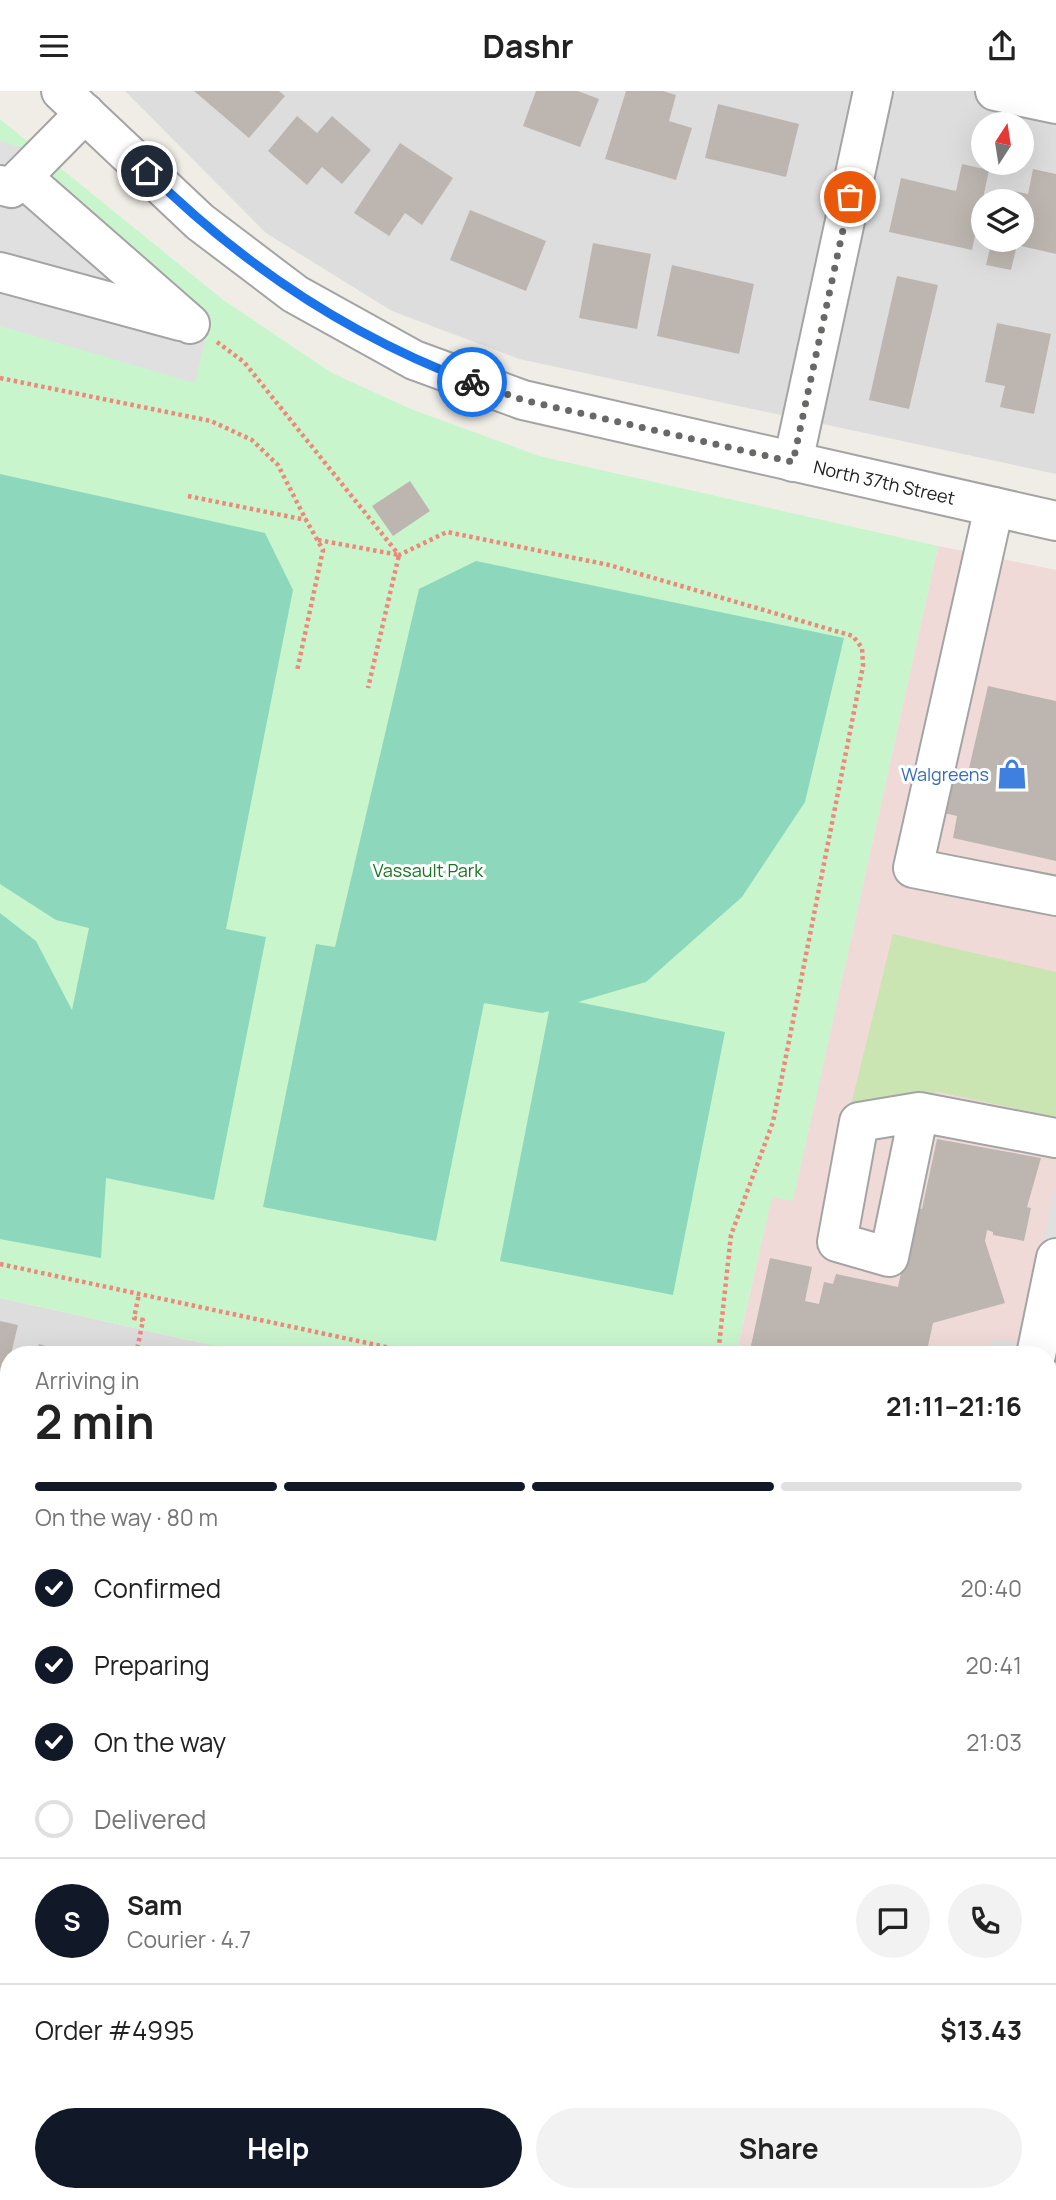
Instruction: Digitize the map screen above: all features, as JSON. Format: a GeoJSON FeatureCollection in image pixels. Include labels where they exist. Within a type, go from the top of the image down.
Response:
{"type":"FeatureCollection","features":[{"type":"Feature","properties":{"kind":"street"},"geometry":{"type":"LineString","coordinates":[[793,462],[873,91]]}},
{"type":"Feature","properties":{"kind":"street"},"geometry":{"type":"LineString","coordinates":[[995,91],[1056,104]]}},
{"type":"Feature","properties":{"kind":"street"},"geometry":{"type":"LineString","coordinates":[[73,102],[11,181],[190,324]]}},
{"type":"Feature","properties":{"kind":"street","name":"North 37th Street"},"geometry":{"type":"LineString","coordinates":[[73,102],[200,222],[295,294],[414,360],[523,400],[1056,521]]}},
{"type":"Feature","properties":{"kind":"street"},"geometry":{"type":"LineString","coordinates":[[0,272],[190,324]]}},
{"type":"Feature","properties":{"kind":"street"},"geometry":{"type":"LineString","coordinates":[[994,507],[914,868],[1056,897]]}},
{"type":"Feature","properties":{"kind":"street"},"geometry":{"type":"LineString","coordinates":[[919,1112],[1056,1138]]}},
{"type":"Feature","properties":{"kind":"street"},"geometry":{"type":"LineString","coordinates":[[1038,1346],[1056,1258]]}},
{"type":"Feature","properties":{"kind":"path"},"geometry":{"type":"LineString","coordinates":[[190,324],[244,362],[399,555]]}},
{"type":"Feature","properties":{"kind":"path"},"geometry":{"type":"LineString","coordinates":[[0,378],[211,421],[252,440],[278,465],[323,550],[298,671]]}},
{"type":"Feature","properties":{"kind":"path"},"geometry":{"type":"LineString","coordinates":[[188,496],[306,520]]}},
{"type":"Feature","properties":{"kind":"path"},"geometry":{"type":"LineString","coordinates":[[317,540],[399,555],[447,532],[609,565],[853,636],[862,648],[863,666],[773,1122],[731,1235],[719,1346]]}},
{"type":"Feature","properties":{"kind":"path"},"geometry":{"type":"LineString","coordinates":[[368,688],[399,555]]}},
{"type":"Feature","properties":{"kind":"path"},"geometry":{"type":"LineString","coordinates":[[0,1264],[381,1346]]}},
{"type":"Feature","properties":{"kind":"path"},"geometry":{"type":"LineString","coordinates":[[138,1346],[143,1320],[134,1318],[139,1294]]}},
{"type":"Feature","properties":{"kind":"shaded area"},"geometry":{"type":"Polygon","coordinates":[[[125,91],[1056,91],[1056,474],[519,359],[392,311],[266,233],[125,91]]]}},
{"type":"Feature","properties":{"kind":"shaded area"},"geometry":{"type":"Polygon","coordinates":[[[0,141],[20,147],[211,315],[195,383],[0,326],[0,141]]]}},
{"type":"Feature","properties":{"kind":"shaded area"},"geometry":{"type":"Polygon","coordinates":[[[938,546],[1056,570],[1056,1346],[738,1346],[772,1196],[793,1200],[938,546]]]}},
{"type":"Feature","properties":{"kind":"shaded area"},"geometry":{"type":"Polygon","coordinates":[[[1056,1183],[1056,1346],[992,1346],[993,1338],[1020,1343],[1056,1183]]]}},
{"type":"Feature","properties":{"kind":"shaded area"},"geometry":{"type":"Polygon","coordinates":[[[0,1298],[215,1346],[0,1346],[0,1298]]]}},
{"type":"Feature","properties":{"kind":"green space","name":"Vassault Park"},"geometry":{"type":"Polygon","coordinates":[[[0,119],[222,299],[332,373],[411,409],[539,456],[938,546],[793,1201],[772,1197],[738,1346],[215,1346],[0,1298],[0,119]]]}},
{"type":"Feature","properties":{"kind":"green space"},"geometry":{"type":"Polygon","coordinates":[[[0,474],[265,533],[293,590],[226,929],[266,937],[214,1200],[106,1178],[101,1258],[0,1239],[0,913],[36,941],[72,1010],[89,928],[56,920],[0,884],[0,474]]]}},
{"type":"Feature","properties":{"kind":"green space"},"geometry":{"type":"Polygon","coordinates":[[[476,561],[844,638],[805,802],[742,897],[646,982],[578,1002],[725,1032],[673,1295],[500,1261],[549,1011],[542,1013],[484,1003],[436,1241],[263,1207],[316,944],[335,947],[419,589],[476,561]]]}},
{"type":"Feature","properties":{"kind":"green space"},"geometry":{"type":"Polygon","coordinates":[[[893,934],[1056,972],[1056,1117],[938,1092],[892,1100],[848,1117],[893,934]]]}},
{"type":"Feature","properties":{"kind":"building"},"geometry":{"type":"Polygon","coordinates":[[[194,91],[279,91],[285,96],[249,138],[194,91]]]}},
{"type":"Feature","properties":{"kind":"building"},"geometry":{"type":"Polygon","coordinates":[[[536,91],[578,91],[599,99],[580,147],[523,126],[536,91]]]}},
{"type":"Feature","properties":{"kind":"building"},"geometry":{"type":"Polygon","coordinates":[[[626,91],[663,91],[676,95],[669,121],[692,128],[676,180],[605,159],[626,91]]]}},
{"type":"Feature","properties":{"kind":"building"},"geometry":{"type":"Polygon","coordinates":[[[718,104],[799,124],[786,177],[705,158],[718,104]]]}},
{"type":"Feature","properties":{"kind":"building"},"geometry":{"type":"Polygon","coordinates":[[[297,116],[317,133],[332,116],[371,150],[342,184],[322,167],[307,185],[268,151],[297,116]]]}},
{"type":"Feature","properties":{"kind":"building"},"geometry":{"type":"Polygon","coordinates":[[[400,143],[453,178],[422,225],[405,213],[389,236],[354,213],[400,143]]]}},
{"type":"Feature","properties":{"kind":"building"},"geometry":{"type":"Polygon","coordinates":[[[962,164],[971,166],[971,175],[988,175],[985,189],[971,189],[971,250],[889,232],[901,178],[956,191],[962,164]]]}},
{"type":"Feature","properties":{"kind":"building"},"geometry":{"type":"Polygon","coordinates":[[[1034,169],[1056,174],[1056,254],[1034,249],[1034,189],[1029,189],[1034,169]]]}},
{"type":"Feature","properties":{"kind":"building"},"geometry":{"type":"Polygon","coordinates":[[[470,210],[546,241],[526,291],[450,260],[470,210]]]}},
{"type":"Feature","properties":{"kind":"building"},"geometry":{"type":"Polygon","coordinates":[[[593,243],[651,254],[637,329],[579,318],[593,243]]]}},
{"type":"Feature","properties":{"kind":"building"},"geometry":{"type":"Polygon","coordinates":[[[989,252],[1015,252],[1011,270],[986,265],[989,252]]]}},
{"type":"Feature","properties":{"kind":"building"},"geometry":{"type":"Polygon","coordinates":[[[672,265],[754,284],[739,354],[657,336],[672,265]]]}},
{"type":"Feature","properties":{"kind":"building"},"geometry":{"type":"Polygon","coordinates":[[[897,276],[938,285],[909,409],[869,400],[897,276]]]}},
{"type":"Feature","properties":{"kind":"building"},"geometry":{"type":"Polygon","coordinates":[[[997,323],[1051,334],[1034,414],[1000,407],[1005,386],[985,382],[997,323]]]}},
{"type":"Feature","properties":{"kind":"building"},"geometry":{"type":"Polygon","coordinates":[[[410,481],[430,511],[393,536],[372,506],[410,481]]]}},
{"type":"Feature","properties":{"kind":"building","name":"Walgreens"},"geometry":{"type":"Polygon","coordinates":[[[988,686],[1056,701],[1056,861],[953,838],[957,816],[931,810],[940,771],[967,777],[988,686]]]}},
{"type":"Feature","properties":{"kind":"building"},"geometry":{"type":"Polygon","coordinates":[[[937,1139],[1041,1158],[1027,1207],[1031,1208],[1024,1241],[993,1235],[993,1232],[987,1230],[985,1241],[1005,1303],[933,1323],[928,1346],[751,1346],[770,1258],[812,1267],[805,1301],[819,1304],[824,1282],[833,1284],[836,1274],[898,1287],[915,1207],[922,1209],[937,1139]]]}},
{"type":"Feature","properties":{"kind":"building"},"geometry":{"type":"Polygon","coordinates":[[[0,1321],[18,1325],[13,1346],[0,1346],[0,1321]]]}},
{"type":"Feature","properties":{"kind":"way so far"},"geometry":{"type":"LineString","coordinates":[[472,382],[523,400],[793,462],[850,197]]}},
{"type":"Feature","properties":{"kind":"place","name":"Walgreens"},"geometry":{"type":"Point","coordinates":[1012,774]}},
{"type":"Feature","properties":{"kind":"route"},"geometry":{"type":"LineString","coordinates":[[147,171],[200,222],[295,294],[414,360],[472,382]]}}]}
